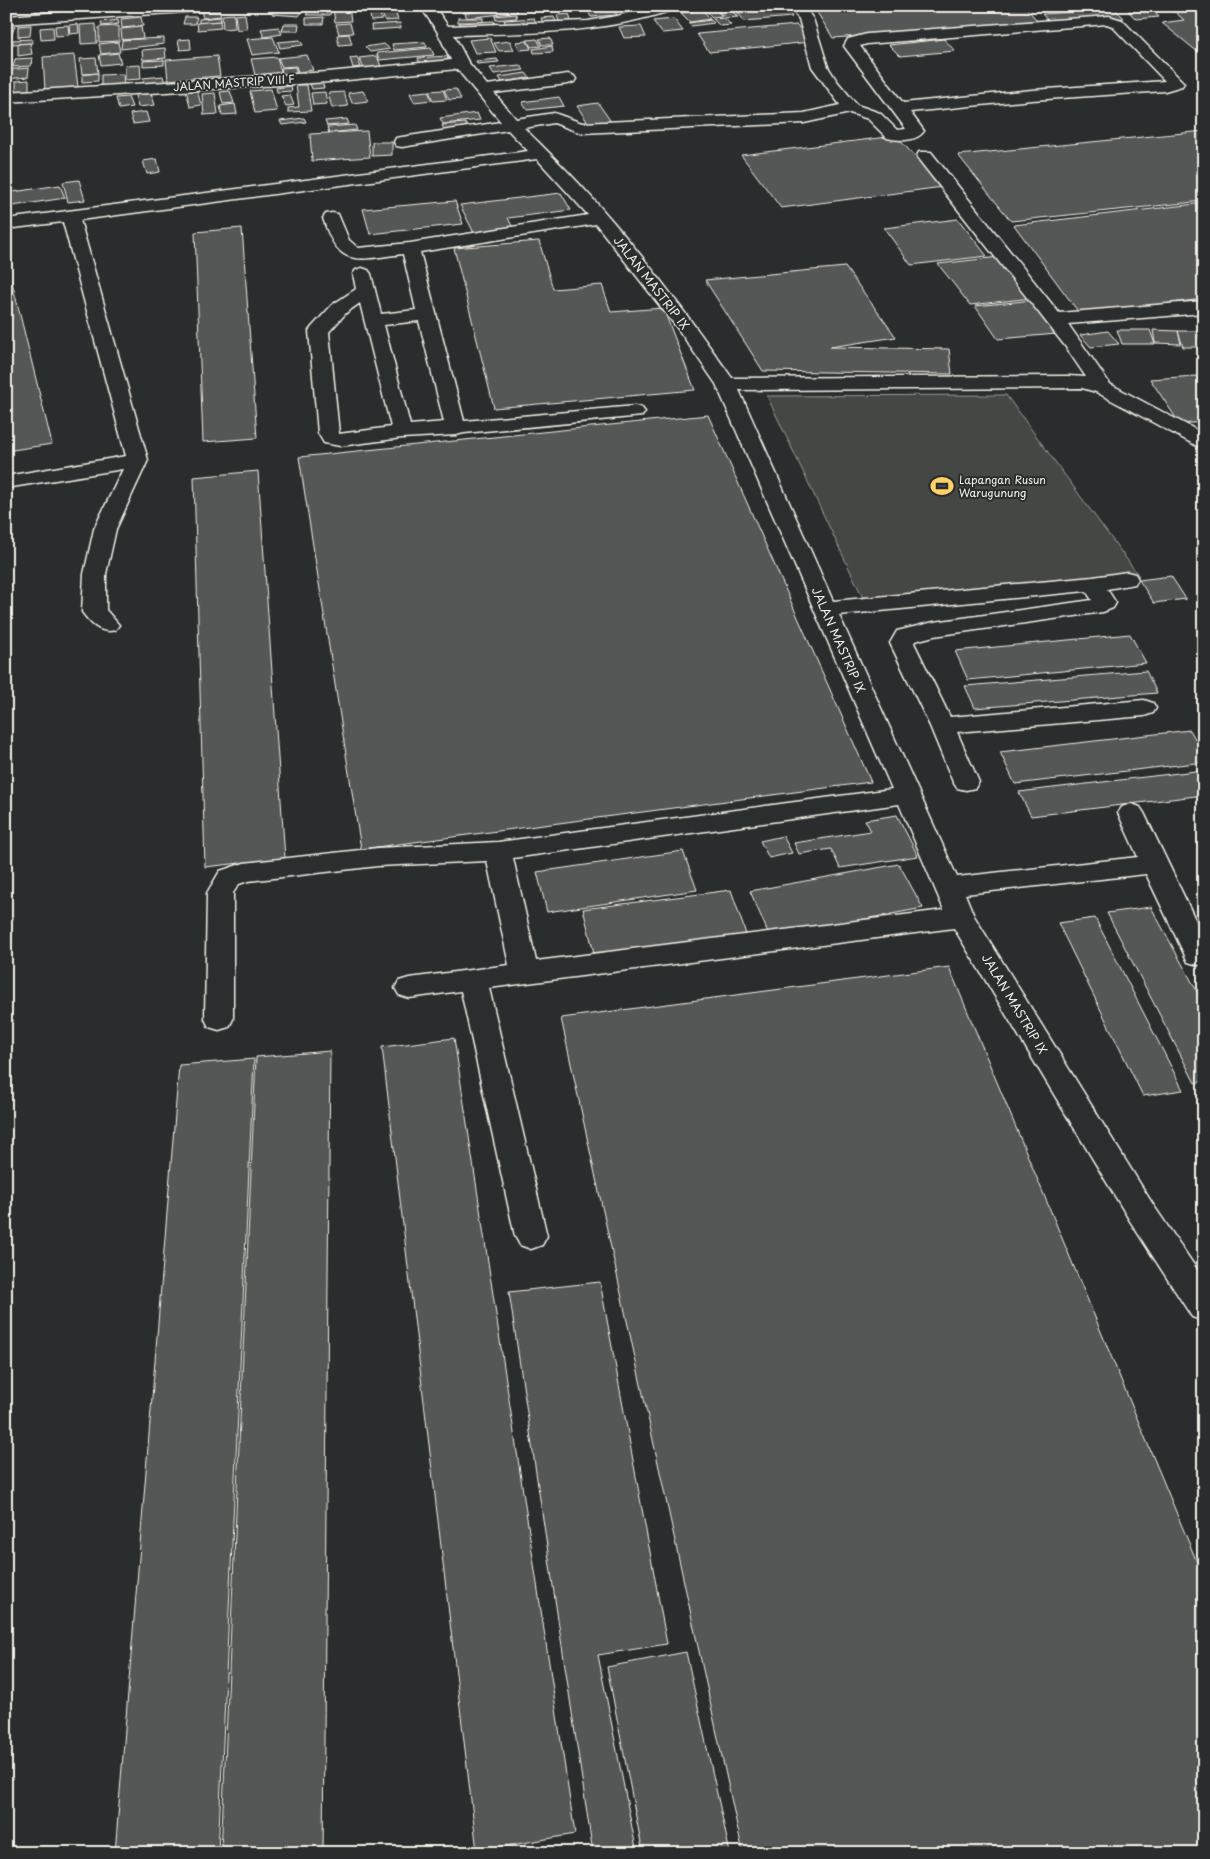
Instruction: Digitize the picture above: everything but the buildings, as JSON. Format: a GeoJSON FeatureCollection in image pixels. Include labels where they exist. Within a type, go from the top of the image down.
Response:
{"type":"FeatureCollection","features":[{"type":"Feature","properties":{"kind":"street"},"geometry":{"type":"LineString","coordinates":[[6,20],[216,6]]}},
{"type":"Feature","properties":{"kind":"street","name":"JALAN MASTRIP IX"},"geometry":{"type":"LineString","coordinates":[[427,6],[444,31],[461,64],[481,90],[512,125],[577,191],[600,218],[685,324],[726,384],[961,917],[1141,1212],[1204,1307]]}},
{"type":"Feature","properties":{"kind":"street"},"geometry":{"type":"LineString","coordinates":[[444,31],[587,25],[655,12],[670,6]]}},
{"type":"Feature","properties":{"kind":"street"},"geometry":{"type":"LineString","coordinates":[[796,6],[806,20],[820,67],[831,84],[851,108],[874,116],[893,135],[902,136],[916,133],[914,127],[897,108],[852,46],[854,42],[867,39],[1043,24],[1101,20],[1113,21],[1176,83],[1166,86],[1032,95],[897,108]]}},
{"type":"Feature","properties":{"kind":"street"},"geometry":{"type":"LineString","coordinates":[[1043,24],[1034,12],[1069,8]]}},
{"type":"Feature","properties":{"kind":"street","name":"JALAN MASTRIP VIII F"},"geometry":{"type":"LineString","coordinates":[[6,97],[328,77],[461,64]]}},
{"type":"Feature","properties":{"kind":"street"},"geometry":{"type":"LineString","coordinates":[[481,90],[568,79]]}},
{"type":"Feature","properties":{"kind":"street"},"geometry":{"type":"LineString","coordinates":[[402,142],[554,118],[564,119],[574,127],[581,128],[804,118],[851,108]]}},
{"type":"Feature","properties":{"kind":"street"},"geometry":{"type":"LineString","coordinates":[[6,224],[540,154]]}},
{"type":"Feature","properties":{"kind":"street"},"geometry":{"type":"LineString","coordinates":[[924,156],[1073,343],[1102,388]]}},
{"type":"Feature","properties":{"kind":"street"},"geometry":{"type":"LineString","coordinates":[[70,216],[138,460],[105,529],[95,574],[94,612],[107,625]]}},
{"type":"Feature","properties":{"kind":"street"},"geometry":{"type":"LineString","coordinates":[[332,218],[342,246],[350,252],[357,254],[410,248],[600,218]]}},
{"type":"Feature","properties":{"kind":"street"},"geometry":{"type":"LineString","coordinates":[[410,248],[456,428]]}},
{"type":"Feature","properties":{"kind":"street"},"geometry":{"type":"LineString","coordinates":[[357,254],[402,432]]}},
{"type":"Feature","properties":{"kind":"street"},"geometry":{"type":"LineString","coordinates":[[367,290],[340,309],[319,331],[328,433],[331,439],[340,440],[402,432],[635,412]]}},
{"type":"Feature","properties":{"kind":"street"},"geometry":{"type":"LineString","coordinates":[[1054,319],[1204,307]]}},
{"type":"Feature","properties":{"kind":"street"},"geometry":{"type":"LineString","coordinates":[[375,320],[427,314]]}},
{"type":"Feature","properties":{"kind":"street"},"geometry":{"type":"LineString","coordinates":[[726,384],[1047,383],[1076,381],[1102,388],[1204,442]]}},
{"type":"Feature","properties":{"kind":"street"},"geometry":{"type":"LineString","coordinates":[[6,482],[138,460]]}},
{"type":"Feature","properties":{"kind":"street"},"geometry":{"type":"LineString","coordinates":[[825,609],[1092,584],[1127,579]]}},
{"type":"Feature","properties":{"kind":"street"},"geometry":{"type":"LineString","coordinates":[[966,782],[942,726],[902,643],[905,636],[934,629],[1095,607],[1104,603],[1092,584]]}},
{"type":"Feature","properties":{"kind":"street"},"geometry":{"type":"LineString","coordinates":[[942,726],[1144,708]]}},
{"type":"Feature","properties":{"kind":"street"},"geometry":{"type":"LineString","coordinates":[[219,1019],[220,893],[229,878],[244,872],[378,857],[498,851],[906,794]]}},
{"type":"Feature","properties":{"kind":"street"},"geometry":{"type":"LineString","coordinates":[[1131,813],[1198,955]]}},
{"type":"Feature","properties":{"kind":"street"},"geometry":{"type":"LineString","coordinates":[[498,851],[525,973]]}},
{"type":"Feature","properties":{"kind":"street"},"geometry":{"type":"LineString","coordinates":[[947,887],[1155,864]]}},
{"type":"Feature","properties":{"kind":"street"},"geometry":{"type":"LineString","coordinates":[[410,988],[961,917]]}},
{"type":"Feature","properties":{"kind":"street"},"geometry":{"type":"LineString","coordinates":[[473,980],[531,1236]]}},
{"type":"Feature","properties":{"kind":"shaded area","name":"Lapangan Rusun Warugunung"},"geometry":{"type":"Polygon","coordinates":[[[1006,395],[1139,576],[865,602],[767,396],[1006,395]]]}},
{"type":"Feature","properties":{"kind":"place","name":"Lapangan Rusun Warugunung"},"geometry":{"type":"Point","coordinates":[942,486]}}]}
